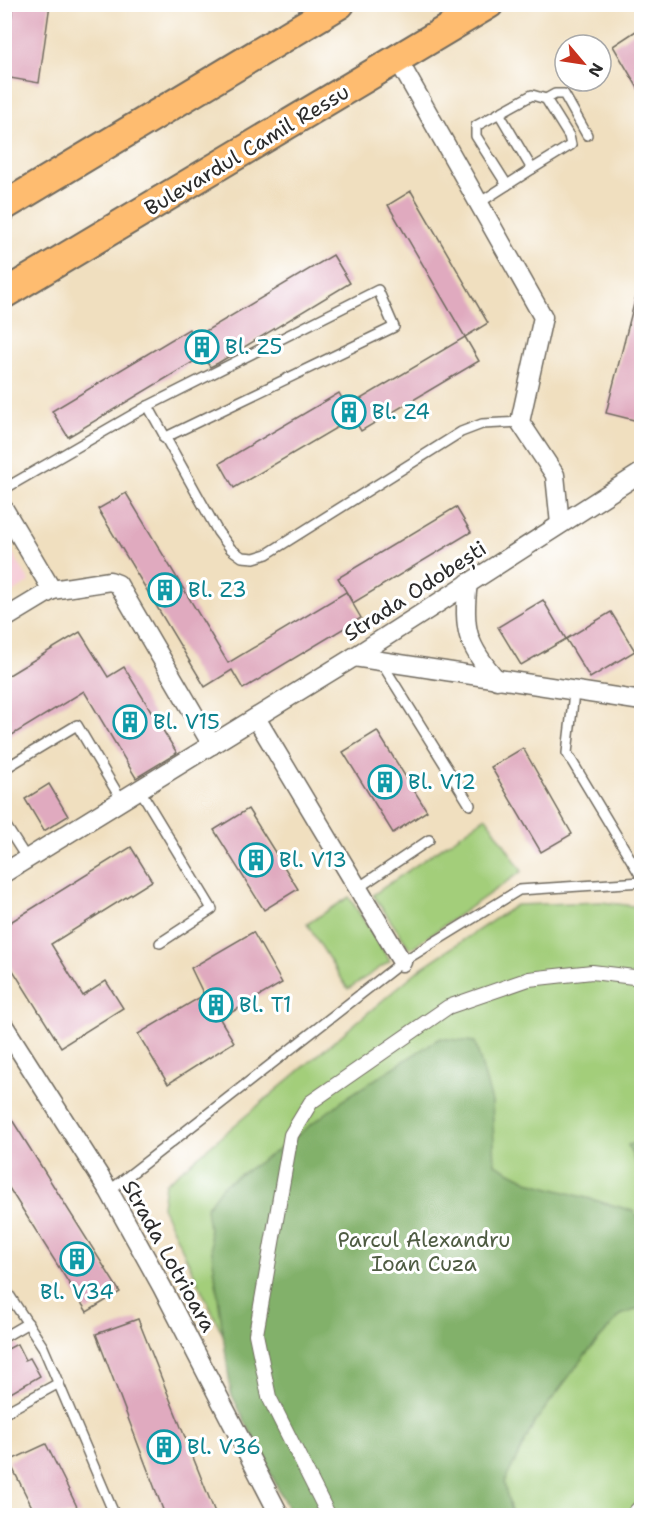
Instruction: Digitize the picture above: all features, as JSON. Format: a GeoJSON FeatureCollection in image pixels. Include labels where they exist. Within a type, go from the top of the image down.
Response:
{"type":"FeatureCollection","features":[{"type":"Feature","properties":{"kind":"main road"},"geometry":{"type":"LineString","coordinates":[[4,206],[339,4]]}},
{"type":"Feature","properties":{"kind":"main road","name":"Bulevardul Camil Ressu"},"geometry":{"type":"LineString","coordinates":[[4,294],[489,4]]}},
{"type":"Feature","properties":{"kind":"street"},"geometry":{"type":"LineString","coordinates":[[398,60],[543,316],[520,422],[555,475],[560,524]]}},
{"type":"Feature","properties":{"kind":"street","name":"Strada Odobești"},"geometry":{"type":"LineString","coordinates":[[4,873],[354,657],[642,472]]}},
{"type":"Feature","properties":{"kind":"street"},"geometry":{"type":"LineString","coordinates":[[4,509],[52,590]]}},
{"type":"Feature","properties":{"kind":"street"},"geometry":{"type":"LineString","coordinates":[[4,619],[52,590],[110,581],[118,584],[212,745]]}},
{"type":"Feature","properties":{"kind":"street"},"geometry":{"type":"LineString","coordinates":[[468,583],[465,609],[467,637],[477,658],[497,680]]}},
{"type":"Feature","properties":{"kind":"street"},"geometry":{"type":"LineString","coordinates":[[354,657],[574,693],[642,701]]}},
{"type":"Feature","properties":{"kind":"street"},"geometry":{"type":"LineString","coordinates":[[256,718],[402,962]]}},
{"type":"Feature","properties":{"kind":"street"},"geometry":{"type":"LineString","coordinates":[[329,1515],[269,1397],[256,1334],[291,1136],[296,1127],[311,1102],[448,1007],[529,979],[592,972],[642,978]]}},
{"type":"Feature","properties":{"kind":"street","name":"Strada Lotrioara"},"geometry":{"type":"LineString","coordinates":[[4,1026],[109,1191],[162,1287],[280,1515]]}},
{"type":"Feature","properties":{"kind":"street"},"geometry":{"type":"LineString","coordinates":[[632,1515],[642,1505]]}},
{"type":"Feature","properties":{"kind":"lane"},"geometry":{"type":"LineString","coordinates":[[546,99],[555,94],[564,94],[587,135]]}},
{"type":"Feature","properties":{"kind":"lane"},"geometry":{"type":"LineString","coordinates":[[479,203],[571,145],[569,136],[546,99],[532,95],[476,126],[476,136],[507,185]]}},
{"type":"Feature","properties":{"kind":"lane"},"geometry":{"type":"LineString","coordinates":[[499,113],[532,169]]}},
{"type":"Feature","properties":{"kind":"lane"},"geometry":{"type":"LineString","coordinates":[[4,489],[148,406],[378,290],[394,327],[164,438]]}},
{"type":"Feature","properties":{"kind":"lane"},"geometry":{"type":"LineString","coordinates":[[148,406],[164,438],[231,549],[242,557],[254,558],[297,537],[461,432],[482,424],[520,422]]}},
{"type":"Feature","properties":{"kind":"lane"},"geometry":{"type":"LineString","coordinates":[[381,662],[470,805]]}},
{"type":"Feature","properties":{"kind":"lane"},"geometry":{"type":"LineString","coordinates":[[109,1191],[402,962],[519,890],[642,880],[567,753],[574,693]]}},
{"type":"Feature","properties":{"kind":"lane"},"geometry":{"type":"LineString","coordinates":[[4,769],[77,725],[122,801]]}},
{"type":"Feature","properties":{"kind":"lane"},"geometry":{"type":"LineString","coordinates":[[140,790],[212,909],[160,943]]}},
{"type":"Feature","properties":{"kind":"lane"},"geometry":{"type":"LineString","coordinates":[[4,823],[27,860]]}},
{"type":"Feature","properties":{"kind":"lane"},"geometry":{"type":"LineString","coordinates":[[358,888],[429,840]]}},
{"type":"Feature","properties":{"kind":"lane"},"geometry":{"type":"LineString","coordinates":[[4,1287],[43,1347],[115,1515]]}},
{"type":"Feature","properties":{"kind":"lane"},"geometry":{"type":"LineString","coordinates":[[4,1336],[28,1323]]}},
{"type":"Feature","properties":{"kind":"lane"},"geometry":{"type":"LineString","coordinates":[[4,1413],[59,1383]]}},
{"type":"Feature","properties":{"kind":"shaded area"},"geometry":{"type":"Polygon","coordinates":[[[5,540],[30,582],[4,598],[5,540]]]}},
{"type":"Feature","properties":{"kind":"green space"},"geometry":{"type":"Polygon","coordinates":[[[486,817],[522,871],[410,949],[373,895],[486,817]]]}},
{"type":"Feature","properties":{"kind":"green space"},"geometry":{"type":"Polygon","coordinates":[[[349,897],[390,961],[348,989],[307,924],[349,897]]]}},
{"type":"Feature","properties":{"kind":"green space","name":"Parcul Alexandru Ioan Cuza"},"geometry":{"type":"Polygon","coordinates":[[[602,902],[641,907],[641,1515],[309,1515],[162,1207],[165,1184],[421,968],[516,905],[602,902]]]}},
{"type":"Feature","properties":{"kind":"green space","name":"Parcul Alexandru Ioan Cuza"},"geometry":{"type":"Polygon","coordinates":[[[440,1038],[475,1042],[492,1102],[495,1164],[532,1183],[634,1211],[641,1225],[641,1308],[621,1315],[585,1355],[535,1422],[504,1483],[512,1515],[291,1515],[231,1393],[206,1208],[222,1186],[275,1152],[350,1095],[440,1038]]]}},
{"type":"Feature","properties":{"kind":"green space"},"geometry":{"type":"Polygon","coordinates":[[[642,1142],[641,1177],[628,1145],[642,1142]]]}},
{"type":"Feature","properties":{"kind":"building"},"geometry":{"type":"Polygon","coordinates":[[[13,4],[50,4],[39,83],[4,77],[13,4]]]}},
{"type":"Feature","properties":{"kind":"building"},"geometry":{"type":"Polygon","coordinates":[[[642,27],[642,95],[613,46],[642,27]]]}},
{"type":"Feature","properties":{"kind":"building"},"geometry":{"type":"Polygon","coordinates":[[[411,191],[488,323],[465,337],[388,205],[411,191]]]}},
{"type":"Feature","properties":{"kind":"building","name":"Bl. Z5"},"geometry":{"type":"Polygon","coordinates":[[[333,255],[350,283],[218,363],[210,367],[203,356],[68,437],[52,411],[189,329],[194,338],[333,255]]]}},
{"type":"Feature","properties":{"kind":"building"},"geometry":{"type":"Polygon","coordinates":[[[636,296],[642,296],[642,422],[606,413],[636,296]]]}},
{"type":"Feature","properties":{"kind":"building"},"geometry":{"type":"Polygon","coordinates":[[[465,337],[479,361],[361,431],[347,407],[465,337]]]}},
{"type":"Feature","properties":{"kind":"building"},"geometry":{"type":"Polygon","coordinates":[[[339,393],[353,418],[234,488],[220,463],[339,393]]]}},
{"type":"Feature","properties":{"kind":"building","name":"Bl. Z3"},"geometry":{"type":"Polygon","coordinates":[[[126,493],[228,663],[346,592],[361,618],[243,689],[232,670],[205,687],[98,509],[126,493]]]}},
{"type":"Feature","properties":{"kind":"building"},"geometry":{"type":"Polygon","coordinates":[[[456,507],[471,532],[353,603],[338,578],[456,507]]]}},
{"type":"Feature","properties":{"kind":"building"},"geometry":{"type":"Polygon","coordinates":[[[543,600],[566,639],[521,665],[498,627],[543,600]]]}},
{"type":"Feature","properties":{"kind":"building"},"geometry":{"type":"Polygon","coordinates":[[[611,612],[635,651],[590,678],[566,639],[611,612]]]}},
{"type":"Feature","properties":{"kind":"building"},"geometry":{"type":"Polygon","coordinates":[[[80,632],[108,677],[124,667],[177,753],[136,778],[84,691],[4,740],[4,678],[80,632]]]}},
{"type":"Feature","properties":{"kind":"building","name":"Bl. V12"},"geometry":{"type":"Polygon","coordinates":[[[377,731],[427,811],[393,833],[343,752],[377,731]]]}},
{"type":"Feature","properties":{"kind":"building"},"geometry":{"type":"Polygon","coordinates":[[[523,748],[572,834],[541,852],[491,767],[523,748]]]}},
{"type":"Feature","properties":{"kind":"building"},"geometry":{"type":"Polygon","coordinates":[[[49,784],[68,816],[44,831],[25,799],[49,784]]]}},
{"type":"Feature","properties":{"kind":"building","name":"Bl. V13"},"geometry":{"type":"Polygon","coordinates":[[[248,809],[298,889],[264,910],[214,830],[248,809]]]}},
{"type":"Feature","properties":{"kind":"building"},"geometry":{"type":"Polygon","coordinates":[[[131,847],[152,881],[51,944],[83,996],[106,981],[123,1008],[61,1047],[4,956],[4,926],[131,847]]]}},
{"type":"Feature","properties":{"kind":"building","name":"Bl. T1"},"geometry":{"type":"Polygon","coordinates":[[[253,932],[282,983],[220,1019],[234,1042],[168,1084],[138,1034],[204,995],[191,968],[253,932]]]}},
{"type":"Feature","properties":{"kind":"building","name":"Bl. V34"},"geometry":{"type":"Polygon","coordinates":[[[4,1107],[120,1292],[87,1312],[4,1180],[4,1107]]]}},
{"type":"Feature","properties":{"kind":"building","name":"Bl. V36"},"geometry":{"type":"Polygon","coordinates":[[[138,1319],[216,1515],[165,1515],[96,1334],[138,1319]]]}},
{"type":"Feature","properties":{"kind":"building"},"geometry":{"type":"Polygon","coordinates":[[[17,1344],[25,1360],[30,1358],[40,1376],[4,1397],[4,1351],[17,1344]]]}},
{"type":"Feature","properties":{"kind":"building"},"geometry":{"type":"Polygon","coordinates":[[[46,1444],[81,1515],[36,1515],[9,1461],[46,1444]]]}},
{"type":"Feature","properties":{"kind":"place","name":"Bl. Z5"},"geometry":{"type":"Point","coordinates":[202,347]}},
{"type":"Feature","properties":{"kind":"place","name":"Bl. Z4"},"geometry":{"type":"Point","coordinates":[349,412]}},
{"type":"Feature","properties":{"kind":"place","name":"Bl. Z3"},"geometry":{"type":"Point","coordinates":[165,590]}},
{"type":"Feature","properties":{"kind":"place","name":"Bl. V15"},"geometry":{"type":"Point","coordinates":[130,722]}},
{"type":"Feature","properties":{"kind":"place","name":"Bl. V12"},"geometry":{"type":"Point","coordinates":[385,782]}},
{"type":"Feature","properties":{"kind":"place","name":"Bl. V13"},"geometry":{"type":"Point","coordinates":[256,860]}},
{"type":"Feature","properties":{"kind":"place","name":"Bl. T1"},"geometry":{"type":"Point","coordinates":[216,1005]}},
{"type":"Feature","properties":{"kind":"place","name":"Bl. V34"},"geometry":{"type":"Point","coordinates":[77,1259]}},
{"type":"Feature","properties":{"kind":"place","name":"Bl. V36"},"geometry":{"type":"Point","coordinates":[164,1447]}}]}
